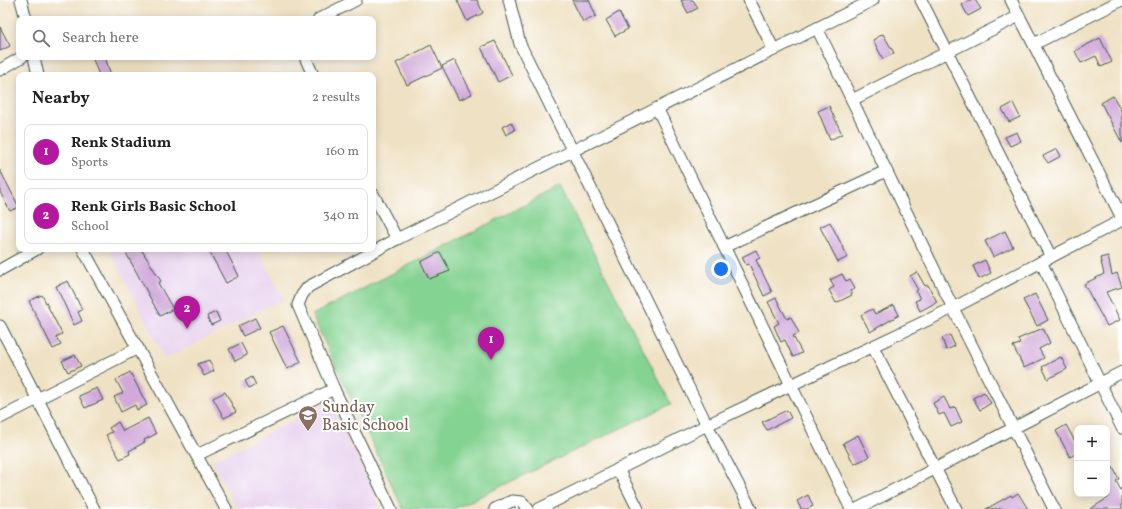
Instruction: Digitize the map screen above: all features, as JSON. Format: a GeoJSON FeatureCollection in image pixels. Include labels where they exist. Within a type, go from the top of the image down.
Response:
{"type":"FeatureCollection","features":[{"type":"Feature","properties":{"kind":"street"},"geometry":{"type":"LineString","coordinates":[[21,0],[25,16]]}},
{"type":"Feature","properties":{"kind":"street"},"geometry":{"type":"LineString","coordinates":[[325,16],[356,0]]}},
{"type":"Feature","properties":{"kind":"street"},"geometry":{"type":"LineString","coordinates":[[509,0],[520,44],[707,425],[751,509]]}},
{"type":"Feature","properties":{"kind":"street"},"geometry":{"type":"LineString","coordinates":[[749,0],[774,50]]}},
{"type":"Feature","properties":{"kind":"street"},"geometry":{"type":"LineString","coordinates":[[376,251],[873,0]]}},
{"type":"Feature","properties":{"kind":"street"},"geometry":{"type":"LineString","coordinates":[[921,0],[1051,257]]}},
{"type":"Feature","properties":{"kind":"street"},"geometry":{"type":"LineString","coordinates":[[539,509],[707,425],[953,308],[1122,219],[1011,0]]}},
{"type":"Feature","properties":{"kind":"street"},"geometry":{"type":"LineString","coordinates":[[1034,44],[1121,1]]}},
{"type":"Feature","properties":{"kind":"street"},"geometry":{"type":"LineString","coordinates":[[852,100],[1019,16]]}},
{"type":"Feature","properties":{"kind":"street"},"geometry":{"type":"LineString","coordinates":[[817,28],[953,308],[1054,509]]}},
{"type":"Feature","properties":{"kind":"street"},"geometry":{"type":"LineString","coordinates":[[0,70],[17,60]]}},
{"type":"Feature","properties":{"kind":"street"},"geometry":{"type":"LineString","coordinates":[[35,60],[37,72]]}},
{"type":"Feature","properties":{"kind":"street"},"geometry":{"type":"LineString","coordinates":[[306,60],[312,72]]}},
{"type":"Feature","properties":{"kind":"street"},"geometry":{"type":"LineString","coordinates":[[658,108],[724,248],[851,509]]}},
{"type":"Feature","properties":{"kind":"street"},"geometry":{"type":"LineString","coordinates":[[724,248],[886,171]]}},
{"type":"Feature","properties":{"kind":"street"},"geometry":{"type":"LineString","coordinates":[[376,199],[398,239]]}},
{"type":"Feature","properties":{"kind":"street"},"geometry":{"type":"LineString","coordinates":[[0,270],[32,252]]}},
{"type":"Feature","properties":{"kind":"street"},"geometry":{"type":"LineString","coordinates":[[85,252],[226,509]]}},
{"type":"Feature","properties":{"kind":"street"},"geometry":{"type":"LineString","coordinates":[[374,252],[308,287],[302,295],[298,305],[334,389],[391,509]]}},
{"type":"Feature","properties":{"kind":"street"},"geometry":{"type":"LineString","coordinates":[[1041,262],[1122,428]]}},
{"type":"Feature","properties":{"kind":"street"},"geometry":{"type":"LineString","coordinates":[[0,326],[94,509]]}},
{"type":"Feature","properties":{"kind":"street"},"geometry":{"type":"LineString","coordinates":[[873,347],[956,509]]}},
{"type":"Feature","properties":{"kind":"street"},"geometry":{"type":"LineString","coordinates":[[0,418],[138,348]]}},
{"type":"Feature","properties":{"kind":"street"},"geometry":{"type":"LineString","coordinates":[[857,509],[1122,372]]}},
{"type":"Feature","properties":{"kind":"street"},"geometry":{"type":"LineString","coordinates":[[197,455],[334,389]]}},
{"type":"Feature","properties":{"kind":"street"},"geometry":{"type":"LineString","coordinates":[[618,470],[638,509]]}},
{"type":"Feature","properties":{"kind":"street"},"geometry":{"type":"LineString","coordinates":[[495,509],[512,501],[522,502],[528,509]]}},
{"type":"Feature","properties":{"kind":"shaded area"},"geometry":{"type":"Polygon","coordinates":[[[111,252],[260,252],[283,299],[165,359],[111,252]]]}},
{"type":"Feature","properties":{"kind":"shaded area","name":"Sunday Basic School"},"geometry":{"type":"Polygon","coordinates":[[[330,402],[381,509],[237,509],[212,461],[330,402]]]}},
{"type":"Feature","properties":{"kind":"green space"},"geometry":{"type":"Polygon","coordinates":[[[560,187],[671,404],[454,509],[403,509],[312,315],[560,187]]]}},
{"type":"Feature","properties":{"kind":"building"},"geometry":{"type":"Polygon","coordinates":[[[457,0],[477,0],[483,13],[467,21],[457,0]]]}},
{"type":"Feature","properties":{"kind":"building"},"geometry":{"type":"Polygon","coordinates":[[[572,0],[589,0],[596,16],[583,22],[572,0]]]}},
{"type":"Feature","properties":{"kind":"building"},"geometry":{"type":"Polygon","coordinates":[[[681,0],[693,0],[698,8],[688,13],[681,0]]]}},
{"type":"Feature","properties":{"kind":"building"},"geometry":{"type":"Polygon","coordinates":[[[970,0],[975,0],[981,9],[968,16],[962,5],[970,0]]]}},
{"type":"Feature","properties":{"kind":"building"},"geometry":{"type":"Polygon","coordinates":[[[619,12],[628,29],[615,36],[606,20],[619,12]]]}},
{"type":"Feature","properties":{"kind":"building"},"geometry":{"type":"Polygon","coordinates":[[[0,27],[10,46],[0,51],[0,27]]]}},
{"type":"Feature","properties":{"kind":"building"},"geometry":{"type":"Polygon","coordinates":[[[883,34],[894,53],[883,59],[873,40],[883,34]]]}},
{"type":"Feature","properties":{"kind":"building"},"geometry":{"type":"Polygon","coordinates":[[[1100,38],[1112,62],[1101,67],[1096,56],[1081,63],[1075,51],[1100,38]]]}},
{"type":"Feature","properties":{"kind":"building"},"geometry":{"type":"Polygon","coordinates":[[[495,41],[512,75],[498,82],[481,47],[495,41]]]}},
{"type":"Feature","properties":{"kind":"building"},"geometry":{"type":"Polygon","coordinates":[[[431,45],[442,68],[407,85],[396,63],[431,45]]]}},
{"type":"Feature","properties":{"kind":"building"},"geometry":{"type":"Polygon","coordinates":[[[93,60],[106,60],[110,72],[98,72],[93,60]]]}},
{"type":"Feature","properties":{"kind":"building"},"geometry":{"type":"Polygon","coordinates":[[[455,60],[472,94],[459,100],[442,66],[455,60]]]}},
{"type":"Feature","properties":{"kind":"building"},"geometry":{"type":"Polygon","coordinates":[[[1113,96],[1122,112],[1122,143],[1101,103],[1113,96]]]}},
{"type":"Feature","properties":{"kind":"building"},"geometry":{"type":"Polygon","coordinates":[[[1013,103],[1020,117],[1009,122],[1002,109],[1013,103]]]}},
{"type":"Feature","properties":{"kind":"building"},"geometry":{"type":"Polygon","coordinates":[[[829,106],[842,134],[830,140],[818,111],[829,106]]]}},
{"type":"Feature","properties":{"kind":"building"},"geometry":{"type":"Polygon","coordinates":[[[511,122],[515,130],[506,135],[502,127],[511,122]]]}},
{"type":"Feature","properties":{"kind":"building"},"geometry":{"type":"Polygon","coordinates":[[[1017,132],[1021,141],[1010,146],[1005,137],[1017,132]]]}},
{"type":"Feature","properties":{"kind":"building"},"geometry":{"type":"Polygon","coordinates":[[[1057,149],[1061,156],[1048,163],[1043,156],[1057,149]]]}},
{"type":"Feature","properties":{"kind":"building"},"geometry":{"type":"Polygon","coordinates":[[[0,170],[16,201],[16,208],[10,211],[0,192],[0,170]]]}},
{"type":"Feature","properties":{"kind":"building"},"geometry":{"type":"Polygon","coordinates":[[[830,222],[848,257],[838,262],[820,227],[830,222]]]}},
{"type":"Feature","properties":{"kind":"building"},"geometry":{"type":"Polygon","coordinates":[[[1005,231],[1013,247],[993,257],[985,241],[1005,231]]]}},
{"type":"Feature","properties":{"kind":"building"},"geometry":{"type":"Polygon","coordinates":[[[756,250],[760,258],[756,260],[772,292],[764,296],[749,264],[746,265],[742,257],[756,250]]]}},
{"type":"Feature","properties":{"kind":"building"},"geometry":{"type":"Polygon","coordinates":[[[126,252],[143,252],[161,281],[158,283],[173,309],[160,316],[126,252]]]}},
{"type":"Feature","properties":{"kind":"building"},"geometry":{"type":"Polygon","coordinates":[[[210,252],[227,252],[239,276],[226,283],[210,252]]]}},
{"type":"Feature","properties":{"kind":"building"},"geometry":{"type":"Polygon","coordinates":[[[440,252],[450,271],[429,279],[421,262],[440,252]]]}},
{"type":"Feature","properties":{"kind":"building"},"geometry":{"type":"Polygon","coordinates":[[[1108,256],[1112,275],[1117,273],[1122,287],[1106,292],[1120,320],[1107,326],[1084,284],[1104,274],[1100,258],[1108,256]]]}},
{"type":"Feature","properties":{"kind":"building"},"geometry":{"type":"Polygon","coordinates":[[[985,260],[991,273],[979,279],[973,266],[985,260]]]}},
{"type":"Feature","properties":{"kind":"building"},"geometry":{"type":"Polygon","coordinates":[[[917,272],[925,286],[928,285],[937,302],[920,311],[915,301],[920,299],[916,291],[918,290],[910,276],[917,272]]]}},
{"type":"Feature","properties":{"kind":"building"},"geometry":{"type":"Polygon","coordinates":[[[842,274],[846,281],[850,279],[855,289],[850,291],[852,295],[836,303],[829,290],[834,287],[830,280],[842,274]]]}},
{"type":"Feature","properties":{"kind":"building"},"geometry":{"type":"Polygon","coordinates":[[[68,281],[82,310],[78,312],[82,321],[74,325],[56,286],[68,281]]]}},
{"type":"Feature","properties":{"kind":"building"},"geometry":{"type":"Polygon","coordinates":[[[1035,294],[1048,320],[1037,326],[1023,300],[1035,294]]]}},
{"type":"Feature","properties":{"kind":"building"},"geometry":{"type":"Polygon","coordinates":[[[42,295],[62,334],[56,337],[61,345],[53,349],[29,301],[42,295]]]}},
{"type":"Feature","properties":{"kind":"building"},"geometry":{"type":"Polygon","coordinates":[[[776,298],[787,319],[791,317],[799,333],[793,336],[802,353],[793,357],[785,340],[781,342],[774,326],[779,323],[768,302],[776,298]]]}},
{"type":"Feature","properties":{"kind":"building"},"geometry":{"type":"Polygon","coordinates":[[[894,305],[899,315],[870,332],[861,315],[872,309],[875,314],[894,305]]]}},
{"type":"Feature","properties":{"kind":"building"},"geometry":{"type":"Polygon","coordinates":[[[216,312],[220,321],[211,325],[207,316],[216,312]]]}},
{"type":"Feature","properties":{"kind":"building"},"geometry":{"type":"Polygon","coordinates":[[[255,318],[260,328],[243,336],[238,326],[255,318]]]}},
{"type":"Feature","properties":{"kind":"building"},"geometry":{"type":"Polygon","coordinates":[[[283,326],[301,362],[287,369],[269,332],[283,326]]]}},
{"type":"Feature","properties":{"kind":"building"},"geometry":{"type":"Polygon","coordinates":[[[1043,328],[1050,343],[1039,349],[1044,358],[1024,368],[1013,346],[1020,344],[1018,339],[1043,328]]]}},
{"type":"Feature","properties":{"kind":"building"},"geometry":{"type":"Polygon","coordinates":[[[950,335],[955,346],[946,350],[942,338],[950,335]]]}},
{"type":"Feature","properties":{"kind":"building"},"geometry":{"type":"Polygon","coordinates":[[[241,343],[247,355],[235,361],[229,349],[241,343]]]}},
{"type":"Feature","properties":{"kind":"building"},"geometry":{"type":"Polygon","coordinates":[[[75,355],[81,366],[68,372],[62,361],[75,355]]]}},
{"type":"Feature","properties":{"kind":"building"},"geometry":{"type":"Polygon","coordinates":[[[1061,357],[1067,369],[1048,379],[1042,367],[1061,357]]]}},
{"type":"Feature","properties":{"kind":"building"},"geometry":{"type":"Polygon","coordinates":[[[209,360],[214,371],[204,376],[198,364],[209,360]]]}},
{"type":"Feature","properties":{"kind":"building"},"geometry":{"type":"Polygon","coordinates":[[[130,372],[147,405],[137,410],[135,405],[121,412],[114,397],[123,393],[116,380],[130,372]]]}},
{"type":"Feature","properties":{"kind":"building"},"geometry":{"type":"Polygon","coordinates":[[[252,377],[256,385],[249,388],[245,381],[252,377]]]}},
{"type":"Feature","properties":{"kind":"building"},"geometry":{"type":"Polygon","coordinates":[[[97,388],[103,400],[85,408],[79,396],[97,388]]]}},
{"type":"Feature","properties":{"kind":"building"},"geometry":{"type":"Polygon","coordinates":[[[225,392],[236,412],[224,418],[213,398],[225,392]]]}},
{"type":"Feature","properties":{"kind":"building"},"geometry":{"type":"Polygon","coordinates":[[[984,392],[991,403],[980,410],[973,398],[984,392]]]}},
{"type":"Feature","properties":{"kind":"building"},"geometry":{"type":"Polygon","coordinates":[[[944,397],[950,409],[955,407],[962,422],[951,427],[944,413],[939,415],[933,403],[944,397]]]}},
{"type":"Feature","properties":{"kind":"building"},"geometry":{"type":"Polygon","coordinates":[[[787,410],[791,418],[767,430],[762,422],[787,410]]]}},
{"type":"Feature","properties":{"kind":"building"},"geometry":{"type":"Polygon","coordinates":[[[148,418],[156,434],[144,440],[145,442],[129,451],[130,454],[120,459],[106,435],[112,432],[109,428],[118,422],[123,431],[148,418]]]}},
{"type":"Feature","properties":{"kind":"building"},"geometry":{"type":"Polygon","coordinates":[[[1066,425],[1074,440],[1074,455],[1070,457],[1056,431],[1066,425]]]}},
{"type":"Feature","properties":{"kind":"building"},"geometry":{"type":"Polygon","coordinates":[[[858,435],[869,457],[854,464],[843,443],[858,435]]]}},
{"type":"Feature","properties":{"kind":"building"},"geometry":{"type":"Polygon","coordinates":[[[1110,462],[1119,479],[1116,481],[1122,492],[1122,509],[1090,509],[1110,497],[1110,462]]]}},
{"type":"Feature","properties":{"kind":"building"},"geometry":{"type":"Polygon","coordinates":[[[1018,493],[1028,509],[986,509],[1011,495],[1012,497],[1018,493]]]}},
{"type":"Feature","properties":{"kind":"building"},"geometry":{"type":"Polygon","coordinates":[[[808,495],[813,506],[807,509],[801,509],[797,501],[808,495]]]}},
{"type":"Feature","properties":{"kind":"place","name":"Renk Girls Basic School"},"geometry":{"type":"Point","coordinates":[187,329]}},
{"type":"Feature","properties":{"kind":"place","name":"Renk Stadium"},"geometry":{"type":"Point","coordinates":[491,360]}},
{"type":"Feature","properties":{"kind":"place","name":"Sunday Basic School"},"geometry":{"type":"Point","coordinates":[308,432]}}]}
